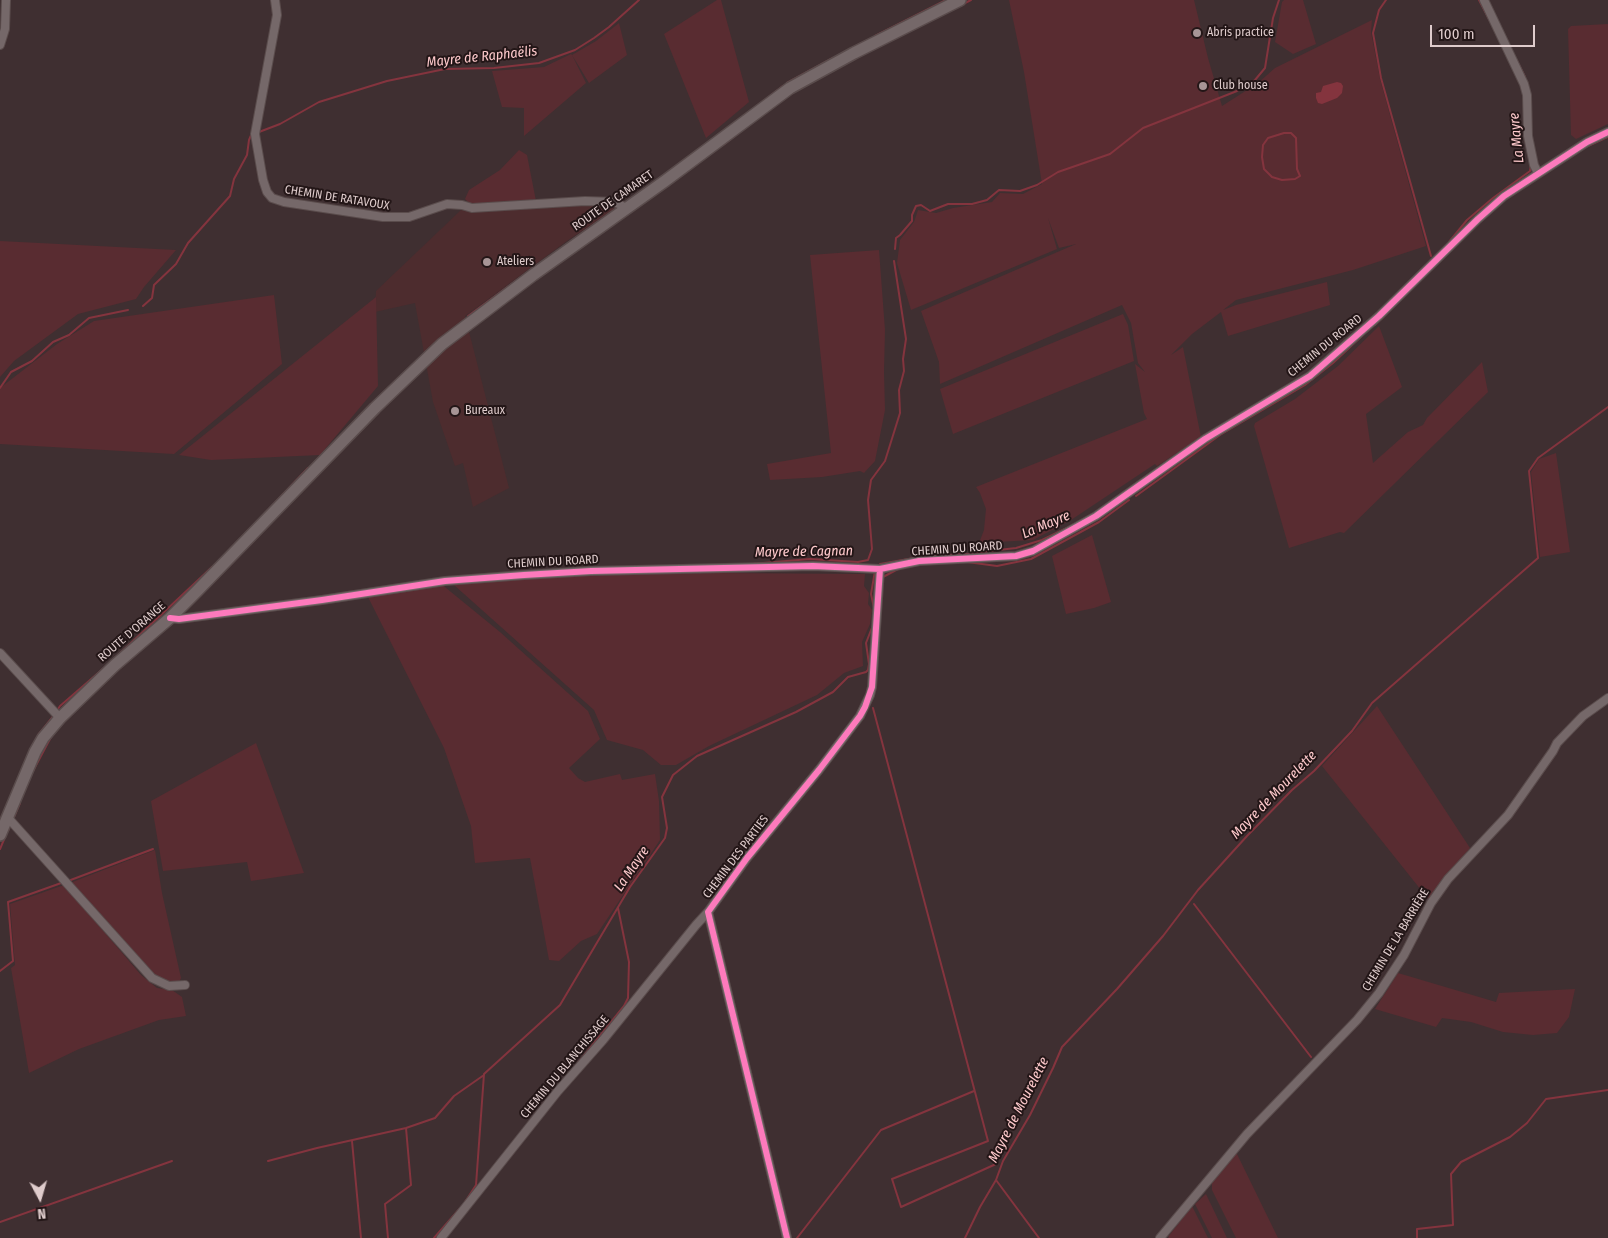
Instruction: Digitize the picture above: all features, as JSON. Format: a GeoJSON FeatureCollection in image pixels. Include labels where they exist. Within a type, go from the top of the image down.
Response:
{"type":"FeatureCollection","features":[{"type":"Feature","properties":{"kind":"main road","name":"ROUTE DE CAMARET"},"geometry":{"type":"LineString","coordinates":[[314,470],[442,344],[533,274],[790,88],[854,53],[960,0]]}},
{"type":"Feature","properties":{"kind":"main road","name":"ROUTE D'ORANGE"},"geometry":{"type":"LineString","coordinates":[[0,836],[35,752],[43,738],[60,718],[115,665],[170,618],[314,470]]}},
{"type":"Feature","properties":{"kind":"street"},"geometry":{"type":"LineString","coordinates":[[0,46],[6,29],[6,0]]}},
{"type":"Feature","properties":{"kind":"street","name":"CHEMIN DE RATAVOUX"},"geometry":{"type":"LineString","coordinates":[[275,0],[277,15],[255,134],[263,180],[267,192],[272,198],[284,202],[383,218],[408,218],[447,204],[472,208],[585,201],[615,202],[626,208]]}},
{"type":"Feature","properties":{"kind":"street"},"geometry":{"type":"LineString","coordinates":[[1484,0],[1524,84],[1527,95],[1528,136],[1534,165],[1538,173]]}},
{"type":"Feature","properties":{"kind":"street","name":"CHEMIN DU ROARD"},"geometry":{"type":"LineString","coordinates":[[170,618],[179,619],[322,600],[445,581],[524,575],[591,571],[814,566],[880,569],[919,561],[1016,556],[1033,550],[1096,516],[1205,439],[1310,376],[1379,316],[1504,196],[1587,142],[1608,132]]}},
{"type":"Feature","properties":{"kind":"street","name":"CHEMIN DES PARTIES"},"geometry":{"type":"LineString","coordinates":[[787,1238],[708,912],[747,858],[843,739],[866,707],[872,687],[880,569]]}},
{"type":"Feature","properties":{"kind":"street"},"geometry":{"type":"LineString","coordinates":[[0,653],[60,718]]}},
{"type":"Feature","properties":{"kind":"street","name":"CHEMIN DE LA BARRIÈRE"},"geometry":{"type":"LineString","coordinates":[[1160,1238],[1247,1134],[1368,1007],[1404,955],[1431,903],[1448,879],[1508,815],[1557,743],[1583,716],[1608,698]]}},
{"type":"Feature","properties":{"kind":"street"},"geometry":{"type":"LineString","coordinates":[[8,819],[152,978],[169,986],[185,985]]}},
{"type":"Feature","properties":{"kind":"street","name":"CHEMIN DU BLANCHISSAGE"},"geometry":{"type":"LineString","coordinates":[[441,1238],[558,1091],[603,1040],[696,924],[708,912]]}},
{"type":"Feature","properties":{"kind":"shaded area"},"geometry":{"type":"Polygon","coordinates":[[[717,0],[721,0],[749,102],[706,138],[664,34],[717,0]]]}},
{"type":"Feature","properties":{"kind":"shaded area"},"geometry":{"type":"Polygon","coordinates":[[[1009,0],[1194,0],[1222,106],[1258,83],[1275,68],[1372,20],[1371,32],[1380,79],[1426,246],[1353,270],[1236,300],[1223,310],[1327,282],[1330,305],[1228,336],[1221,312],[1192,334],[1171,355],[1183,347],[1201,437],[1157,466],[1155,464],[1071,520],[1033,540],[979,543],[984,530],[986,509],[976,487],[1147,419],[1144,413],[1135,364],[1145,372],[1138,363],[1131,323],[1122,305],[940,384],[939,362],[921,311],[1076,244],[1059,248],[1048,218],[1057,249],[911,310],[897,263],[900,240],[914,222],[918,210],[936,213],[953,208],[992,202],[1000,193],[1023,194],[1042,184],[1024,72],[1009,0]]]}},
{"type":"Feature","properties":{"kind":"shaded area"},"geometry":{"type":"Polygon","coordinates":[[[1284,0],[1303,0],[1316,44],[1293,54],[1275,42],[1282,2],[1284,0]]]}},
{"type":"Feature","properties":{"kind":"shaded area"},"geometry":{"type":"Polygon","coordinates":[[[619,23],[627,55],[589,83],[572,55],[596,41],[619,23]]]}},
{"type":"Feature","properties":{"kind":"shaded area"},"geometry":{"type":"Polygon","coordinates":[[[1608,24],[1608,124],[1576,139],[1571,135],[1568,29],[1571,26],[1608,24]]]}},
{"type":"Feature","properties":{"kind":"shaded area"},"geometry":{"type":"Polygon","coordinates":[[[572,55],[586,83],[524,136],[524,108],[502,107],[492,71],[544,67],[572,55]]]}},
{"type":"Feature","properties":{"kind":"shaded area"},"geometry":{"type":"Polygon","coordinates":[[[1337,82],[1343,86],[1342,93],[1337,98],[1322,104],[1318,103],[1316,93],[1321,92],[1323,86],[1337,82]]]}},
{"type":"Feature","properties":{"kind":"shaded area"},"geometry":{"type":"Polygon","coordinates":[[[519,150],[527,155],[536,201],[470,204],[465,199],[469,190],[500,170],[519,150]]]}},
{"type":"Feature","properties":{"kind":"shaded area"},"geometry":{"type":"Polygon","coordinates":[[[606,203],[615,209],[567,241],[465,316],[509,488],[473,507],[463,463],[455,466],[433,402],[415,303],[375,312],[376,291],[461,210],[472,212],[606,203]]]}},
{"type":"Feature","properties":{"kind":"shaded area"},"geometry":{"type":"Polygon","coordinates":[[[0,241],[176,250],[136,299],[78,314],[14,361],[0,377],[0,241]]]}},
{"type":"Feature","properties":{"kind":"shaded area"},"geometry":{"type":"Polygon","coordinates":[[[879,250],[885,330],[885,410],[875,461],[864,473],[860,471],[822,477],[770,480],[767,464],[831,453],[810,255],[879,250]]]}},
{"type":"Feature","properties":{"kind":"shaded area"},"geometry":{"type":"Polygon","coordinates":[[[274,295],[282,364],[174,454],[0,444],[0,388],[57,344],[94,321],[274,295]]]}},
{"type":"Feature","properties":{"kind":"shaded area"},"geometry":{"type":"Polygon","coordinates":[[[376,297],[378,386],[320,455],[211,460],[179,455],[376,297]]]}},
{"type":"Feature","properties":{"kind":"shaded area"},"geometry":{"type":"Polygon","coordinates":[[[1123,314],[1128,325],[1134,361],[953,434],[940,389],[1123,314]]]}},
{"type":"Feature","properties":{"kind":"shaded area"},"geometry":{"type":"Polygon","coordinates":[[[1379,326],[1402,387],[1366,414],[1373,463],[1408,432],[1423,425],[1427,418],[1482,362],[1488,392],[1344,533],[1340,532],[1289,548],[1254,426],[1255,423],[1295,399],[1338,366],[1379,326]]]}},
{"type":"Feature","properties":{"kind":"shaded area"},"geometry":{"type":"Polygon","coordinates":[[[1556,453],[1570,552],[1540,557],[1531,472],[1539,459],[1556,453]]]}},
{"type":"Feature","properties":{"kind":"shaded area"},"geometry":{"type":"Polygon","coordinates":[[[1092,535],[1111,602],[1066,614],[1052,556],[1092,535]]]}},
{"type":"Feature","properties":{"kind":"shaded area"},"geometry":{"type":"Polygon","coordinates":[[[581,574],[865,574],[864,586],[869,593],[868,604],[872,610],[870,624],[862,642],[863,666],[844,673],[817,695],[709,746],[676,765],[661,765],[643,750],[607,740],[594,710],[454,585],[462,581],[581,574]]]}},
{"type":"Feature","properties":{"kind":"shaded area"},"geometry":{"type":"Polygon","coordinates":[[[440,583],[500,632],[588,711],[600,739],[569,768],[578,778],[585,782],[620,774],[622,780],[655,774],[659,801],[660,840],[597,934],[581,941],[559,961],[549,960],[530,858],[475,863],[471,826],[444,748],[368,597],[440,583]]]}},
{"type":"Feature","properties":{"kind":"shaded area"},"geometry":{"type":"Polygon","coordinates":[[[1377,706],[1470,848],[1429,900],[1322,766],[1377,706]]]}},
{"type":"Feature","properties":{"kind":"shaded area"},"geometry":{"type":"Polygon","coordinates":[[[256,743],[304,873],[251,881],[247,862],[163,871],[151,801],[256,743]]]}},
{"type":"Feature","properties":{"kind":"shaded area"},"geometry":{"type":"Polygon","coordinates":[[[155,850],[162,893],[181,978],[179,982],[172,983],[150,973],[70,883],[155,850]]]}},
{"type":"Feature","properties":{"kind":"shaded area"},"geometry":{"type":"Polygon","coordinates":[[[64,885],[141,975],[157,988],[172,990],[182,997],[186,1016],[159,1020],[79,1049],[29,1073],[11,968],[15,965],[10,904],[64,885]]]}},
{"type":"Feature","properties":{"kind":"shaded area"},"geometry":{"type":"Polygon","coordinates":[[[1398,973],[1496,1002],[1499,993],[1575,989],[1569,1017],[1557,1033],[1533,1035],[1503,1032],[1471,1022],[1442,1018],[1436,1027],[1375,1009],[1398,973]]]}},
{"type":"Feature","properties":{"kind":"shaded area"},"geometry":{"type":"Polygon","coordinates":[[[1236,1152],[1278,1238],[1236,1238],[1212,1190],[1212,1181],[1236,1152]]]}},
{"type":"Feature","properties":{"kind":"shaded area"},"geometry":{"type":"Polygon","coordinates":[[[1206,1194],[1227,1238],[1212,1238],[1195,1204],[1206,1194]]]}},
{"type":"Feature","properties":{"kind":"shaded area"},"geometry":{"type":"Polygon","coordinates":[[[1192,1206],[1208,1238],[1169,1238],[1168,1237],[1192,1206]]]}},
{"type":"Feature","properties":{"kind":"waterway","name":"Mayre de Raphaëlis"},"geometry":{"type":"LineString","coordinates":[[259,132],[280,124],[319,102],[387,81],[445,69],[494,68],[539,63],[575,50],[609,27],[639,0]]}},
{"type":"Feature","properties":{"kind":"waterway"},"geometry":{"type":"LineString","coordinates":[[875,36],[946,0]]}},
{"type":"Feature","properties":{"kind":"waterway"},"geometry":{"type":"LineString","coordinates":[[963,4],[971,0]]}},
{"type":"Feature","properties":{"kind":"waterway","name":"Mayre de Cagnan"},"geometry":{"type":"LineString","coordinates":[[895,249],[896,238],[912,221],[912,215],[916,206],[921,205],[930,211],[948,204],[972,204],[987,200],[999,190],[1020,191],[1037,185],[1058,172],[1110,154],[1143,128],[1237,91],[1255,80],[1265,68],[1273,18],[1279,0]]}},
{"type":"Feature","properties":{"kind":"waterway"},"geometry":{"type":"LineString","coordinates":[[1386,0],[1379,10],[1373,33],[1381,78],[1431,256]]}},
{"type":"Feature","properties":{"kind":"waterway","name":"La Mayre"},"geometry":{"type":"LineString","coordinates":[[1479,0],[1490,21]]}},
{"type":"Feature","properties":{"kind":"waterway"},"geometry":{"type":"LineString","coordinates":[[787,83],[833,58]]}},
{"type":"Feature","properties":{"kind":"waterway"},"geometry":{"type":"LineString","coordinates":[[1516,59],[1525,77]]}},
{"type":"Feature","properties":{"kind":"waterway"},"geometry":{"type":"LineString","coordinates":[[761,103],[783,86]]}},
{"type":"Feature","properties":{"kind":"waterway"},"geometry":{"type":"LineString","coordinates":[[723,145],[741,131]]}},
{"type":"Feature","properties":{"kind":"waterway","name":"Mayre de Raphaëlis"},"geometry":{"type":"LineString","coordinates":[[143,306],[152,298],[154,285],[176,264],[188,243],[230,196],[234,179],[247,155],[252,133]]}},
{"type":"Feature","properties":{"kind":"waterway"},"geometry":{"type":"LineString","coordinates":[[1284,133],[1291,133],[1296,138],[1297,169],[1300,176],[1295,179],[1282,180],[1272,177],[1264,169],[1263,145],[1268,138],[1284,133]]}},
{"type":"Feature","properties":{"kind":"waterway"},"geometry":{"type":"LineString","coordinates":[[1588,146],[1608,137]]}},
{"type":"Feature","properties":{"kind":"waterway","name":"La Mayre"},"geometry":{"type":"LineString","coordinates":[[1449,242],[1467,220],[1530,171],[1531,165]]}},
{"type":"Feature","properties":{"kind":"waterway"},"geometry":{"type":"LineString","coordinates":[[545,260],[596,223]]}},
{"type":"Feature","properties":{"kind":"waterway","name":"Mayre de Cagnan"},"geometry":{"type":"LineString","coordinates":[[751,564],[810,559],[858,562],[868,560],[872,549],[868,500],[871,480],[885,461],[900,413],[899,390],[904,371],[903,359],[906,339],[894,261]]}},
{"type":"Feature","properties":{"kind":"waterway"},"geometry":{"type":"LineString","coordinates":[[468,316],[525,274]]}},
{"type":"Feature","properties":{"kind":"waterway","name":"La Mayre"},"geometry":{"type":"LineString","coordinates":[[1375,325],[1393,307]]}},
{"type":"Feature","properties":{"kind":"waterway","name":"Mayre de Raphaëlis"},"geometry":{"type":"LineString","coordinates":[[0,388],[11,372],[32,361],[53,342],[69,335],[89,318],[128,310]]}},
{"type":"Feature","properties":{"kind":"waterway","name":"La Mayre"},"geometry":{"type":"LineString","coordinates":[[1136,496],[1220,435],[1305,385],[1333,363],[1364,334]]}},
{"type":"Feature","properties":{"kind":"waterway","name":"Mayre de Mourelette"},"geometry":{"type":"LineString","coordinates":[[965,1238],[996,1180],[1003,1161],[1030,1115],[1062,1047],[1117,989],[1163,936],[1198,890],[1247,836],[1352,731],[1372,703],[1538,558],[1529,471],[1538,458],[1608,407]]}},
{"type":"Feature","properties":{"kind":"waterway"},"geometry":{"type":"LineString","coordinates":[[256,523],[308,468]]}},
{"type":"Feature","properties":{"kind":"waterway"},"geometry":{"type":"LineString","coordinates":[[967,562],[997,566],[1031,559],[1099,522],[1129,500]]}},
{"type":"Feature","properties":{"kind":"waterway","name":"La Mayre"},"geometry":{"type":"LineString","coordinates":[[972,553],[1016,548],[1042,540],[1077,523]]}},
{"type":"Feature","properties":{"kind":"waterway","name":"La Mayre"},"geometry":{"type":"LineString","coordinates":[[880,564],[925,556],[970,554]]}},
{"type":"Feature","properties":{"kind":"waterway","name":"Mayre de Cagnan"},"geometry":{"type":"LineString","coordinates":[[732,564],[747,564]]}},
{"type":"Feature","properties":{"kind":"waterway"},"geometry":{"type":"LineString","coordinates":[[115,658],[212,567]]}},
{"type":"Feature","properties":{"kind":"waterway"},"geometry":{"type":"LineString","coordinates":[[883,577],[898,569]]}},
{"type":"Feature","properties":{"kind":"waterway","name":"La Mayre"},"geometry":{"type":"LineString","coordinates":[[874,608],[871,594],[875,571]]}},
{"type":"Feature","properties":{"kind":"waterway","name":"La Mayre"},"geometry":{"type":"LineString","coordinates":[[465,1202],[476,1185],[484,1074],[560,1005],[630,887],[665,838],[667,828],[662,797],[673,775],[697,756],[796,712],[833,692],[848,677],[866,672],[869,664],[866,643],[873,625]]}},
{"type":"Feature","properties":{"kind":"waterway"},"geometry":{"type":"LineString","coordinates":[[56,712],[60,706],[112,661]]}},
{"type":"Feature","properties":{"kind":"waterway"},"geometry":{"type":"LineString","coordinates":[[873,708],[988,1141],[892,1179],[901,1207],[996,1164]]}},
{"type":"Feature","properties":{"kind":"waterway"},"geometry":{"type":"LineString","coordinates":[[38,735],[54,715]]}},
{"type":"Feature","properties":{"kind":"waterway"},"geometry":{"type":"LineString","coordinates":[[33,771],[51,737]]}},
{"type":"Feature","properties":{"kind":"waterway"},"geometry":{"type":"LineString","coordinates":[[13,819],[20,803]]}},
{"type":"Feature","properties":{"kind":"waterway"},"geometry":{"type":"LineString","coordinates":[[8,831],[10,826]]}},
{"type":"Feature","properties":{"kind":"waterway"},"geometry":{"type":"LineString","coordinates":[[0,849],[5,837]]}},
{"type":"Feature","properties":{"kind":"waterway"},"geometry":{"type":"LineString","coordinates":[[68,881],[153,849]]}},
{"type":"Feature","properties":{"kind":"waterway"},"geometry":{"type":"LineString","coordinates":[[0,971],[13,961],[8,902],[64,882]]}},
{"type":"Feature","properties":{"kind":"waterway"},"geometry":{"type":"LineString","coordinates":[[1194,904],[1311,1057]]}},
{"type":"Feature","properties":{"kind":"waterway"},"geometry":{"type":"LineString","coordinates":[[578,1063],[624,1006],[628,998],[629,962],[618,908]]}},
{"type":"Feature","properties":{"kind":"waterway"},"geometry":{"type":"LineString","coordinates":[[268,1161],[406,1128],[435,1118],[454,1096],[484,1075]]}},
{"type":"Feature","properties":{"kind":"waterway"},"geometry":{"type":"LineString","coordinates":[[1417,1238],[1417,1229],[1453,1225],[1451,1174],[1461,1162],[1510,1137],[1527,1123],[1546,1099],[1608,1090]]}},
{"type":"Feature","properties":{"kind":"waterway"},"geometry":{"type":"LineString","coordinates":[[797,1238],[881,1130],[974,1091]]}},
{"type":"Feature","properties":{"kind":"waterway"},"geometry":{"type":"LineString","coordinates":[[388,1238],[385,1204],[411,1185],[406,1128]]}},
{"type":"Feature","properties":{"kind":"waterway"},"geometry":{"type":"LineString","coordinates":[[352,1141],[361,1238]]}},
{"type":"Feature","properties":{"kind":"waterway"},"geometry":{"type":"LineString","coordinates":[[0,1222],[172,1161]]}},
{"type":"Feature","properties":{"kind":"waterway"},"geometry":{"type":"LineString","coordinates":[[996,1180],[1039,1238]]}},
{"type":"Feature","properties":{"kind":"waterway","name":"La Mayre"},"geometry":{"type":"LineString","coordinates":[[434,1238],[462,1206]]}},
{"type":"Feature","properties":{"kind":"cycle path"},"geometry":{"type":"LineString","coordinates":[[170,618],[179,619],[322,600],[445,581],[591,571],[813,566],[880,569],[919,561],[1016,556],[1033,551],[1096,516],[1205,439],[1310,376],[1379,316],[1504,196],[1587,142],[1608,132]]}},
{"type":"Feature","properties":{"kind":"cycle path"},"geometry":{"type":"LineString","coordinates":[[787,1238],[708,912],[747,858],[819,770],[865,707],[872,687],[880,569]]}},
{"type":"Feature","properties":{"kind":"place","name":"Abris practice"},"geometry":{"type":"Point","coordinates":[1197,33]}},
{"type":"Feature","properties":{"kind":"place","name":"Club house"},"geometry":{"type":"Point","coordinates":[1203,86]}},
{"type":"Feature","properties":{"kind":"place","name":"Ateliers"},"geometry":{"type":"Point","coordinates":[487,262]}},
{"type":"Feature","properties":{"kind":"place","name":"Bureaux"},"geometry":{"type":"Point","coordinates":[455,411]}}]}
